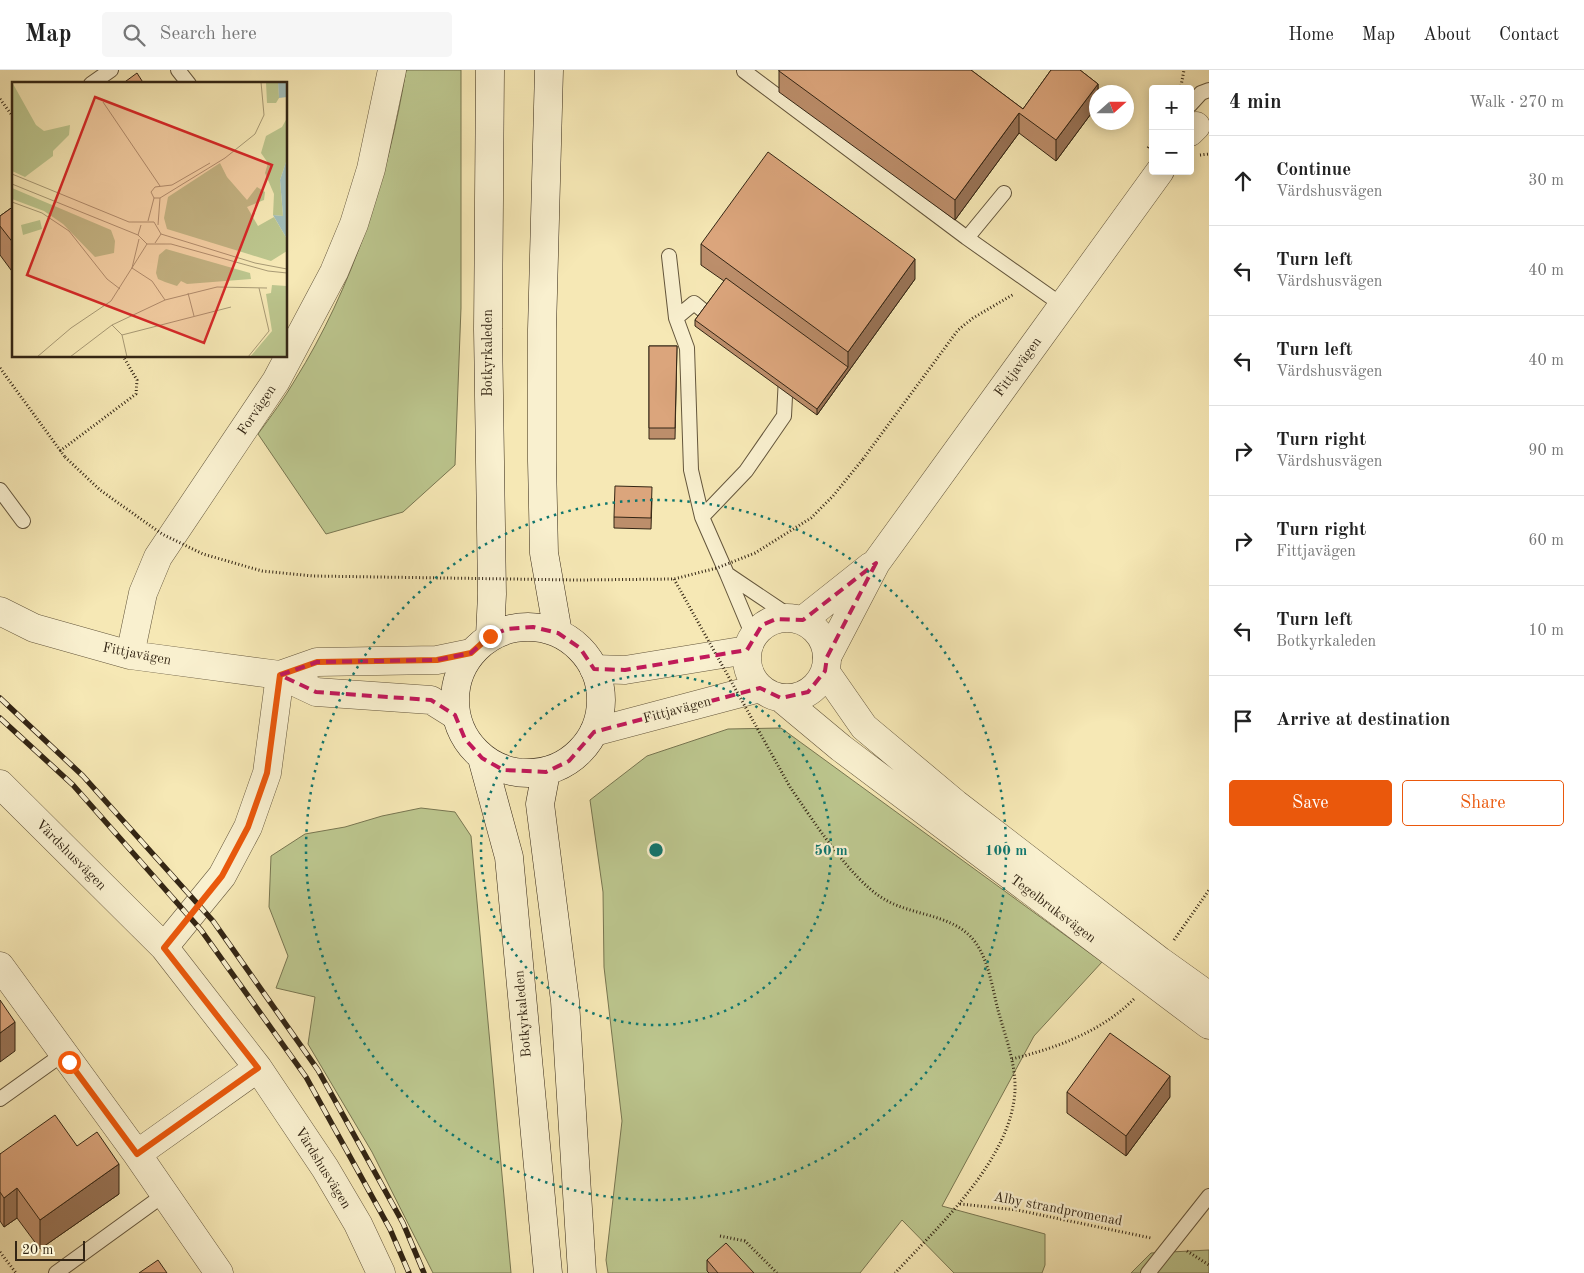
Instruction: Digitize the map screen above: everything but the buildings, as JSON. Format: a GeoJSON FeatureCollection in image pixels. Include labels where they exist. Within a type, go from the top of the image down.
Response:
{"type":"FeatureCollection","features":[{"type":"Feature","properties":{"kind":"street","name":"Forvägen"},"geometry":{"type":"LineString","coordinates":[[130,655],[143,593],[158,557],[276,381],[302,337],[334,272],[354,224],[370,169],[392,70]]}},
{"type":"Feature","properties":{"kind":"street","name":"Botkyrkaleden"},"geometry":{"type":"LineString","coordinates":[[480,645],[507,629],[533,626],[558,633],[580,648],[594,669],[601,707],[594,732],[588,743],[569,761],[546,772],[503,770],[482,758],[465,739],[456,716],[456,692],[461,671],[480,645],[492,594],[488,338],[490,70]]}},
{"type":"Feature","properties":{"kind":"street"},"geometry":{"type":"LineString","coordinates":[[549,70],[542,330],[542,461],[544,553],[558,633]]}},
{"type":"Feature","properties":{"kind":"street","name":"Fittjavägen"},"geometry":{"type":"LineString","coordinates":[[826,664],[876,563],[1062,305],[1149,169]]}},
{"type":"Feature","properties":{"kind":"street","name":"Fittjavägen"},"geometry":{"type":"LineString","coordinates":[[797,619],[876,563]]}},
{"type":"Feature","properties":{"kind":"street","name":"Fittjavägen"},"geometry":{"type":"LineString","coordinates":[[0,611],[34,628],[130,655],[280,675],[316,692],[431,700],[456,716]]}},
{"type":"Feature","properties":{"kind":"street"},"geometry":{"type":"LineString","coordinates":[[776,618],[797,619],[814,628],[825,645],[826,664],[818,682],[808,692],[795,697],[771,693],[748,668],[750,643],[762,625],[776,618]]}},
{"type":"Feature","properties":{"kind":"street"},"geometry":{"type":"LineString","coordinates":[[594,669],[625,670],[750,643]]}},
{"type":"Feature","properties":{"kind":"street","name":"Fittjavägen"},"geometry":{"type":"LineString","coordinates":[[280,675],[317,662],[437,660],[480,645]]}},
{"type":"Feature","properties":{"kind":"street","name":"Tegelbruksvägen"},"geometry":{"type":"LineString","coordinates":[[826,664],[864,727],[956,804],[1160,961],[1209,996]]}},
{"type":"Feature","properties":{"kind":"street"},"geometry":{"type":"LineString","coordinates":[[164,948],[222,876],[248,827],[267,773],[280,675]]}},
{"type":"Feature","properties":{"kind":"street","name":"Fittjavägen"},"geometry":{"type":"LineString","coordinates":[[594,732],[771,693]]}},
{"type":"Feature","properties":{"kind":"street","name":"Tegelbruksvägen"},"geometry":{"type":"LineString","coordinates":[[771,693],[863,766],[1209,1025]]}},
{"type":"Feature","properties":{"kind":"street","name":"Botkyrkaleden"},"geometry":{"type":"LineString","coordinates":[[482,758],[509,857],[548,1273]]}},
{"type":"Feature","properties":{"kind":"street"},"geometry":{"type":"LineString","coordinates":[[546,772],[540,804],[565,1000],[582,1273]]}},
{"type":"Feature","properties":{"kind":"street","name":"Värdshusvägen"},"geometry":{"type":"LineString","coordinates":[[0,784],[164,948],[258,1068],[330,1176],[358,1224],[381,1273]]}},
{"type":"Feature","properties":{"kind":"street"},"geometry":{"type":"LineString","coordinates":[[0,966],[137,1154],[219,1273]]}},
{"type":"Feature","properties":{"kind":"street"},"geometry":{"type":"LineString","coordinates":[[137,1154],[258,1068]]}},
{"type":"Feature","properties":{"kind":"lane"},"geometry":{"type":"LineString","coordinates":[[94,82],[111,70]]}},
{"type":"Feature","properties":{"kind":"lane"},"geometry":{"type":"LineString","coordinates":[[178,70],[187,82]]}},
{"type":"Feature","properties":{"kind":"lane"},"geometry":{"type":"LineString","coordinates":[[744,71],[967,238],[1062,305]]}},
{"type":"Feature","properties":{"kind":"lane"},"geometry":{"type":"LineString","coordinates":[[1195,123],[1201,93],[1209,90]]}},
{"type":"Feature","properties":{"kind":"lane"},"geometry":{"type":"LineString","coordinates":[[967,238],[1004,193]]}},
{"type":"Feature","properties":{"kind":"lane"},"geometry":{"type":"LineString","coordinates":[[669,256],[676,318],[687,348],[690,470],[702,517],[726,574],[750,643]]}},
{"type":"Feature","properties":{"kind":"lane"},"geometry":{"type":"LineString","coordinates":[[676,318],[694,303],[725,328]]}},
{"type":"Feature","properties":{"kind":"lane"},"geometry":{"type":"LineString","coordinates":[[702,517],[746,471],[784,416],[786,377],[770,365]]}},
{"type":"Feature","properties":{"kind":"lane"},"geometry":{"type":"LineString","coordinates":[[0,490],[23,521]]}},
{"type":"Feature","properties":{"kind":"lane"},"geometry":{"type":"LineString","coordinates":[[726,574],[797,619]]}},
{"type":"Feature","properties":{"kind":"lane"},"geometry":{"type":"LineString","coordinates":[[0,1099],[63,1054]]}},
{"type":"Feature","properties":{"kind":"lane"},"geometry":{"type":"LineString","coordinates":[[56,1273],[165,1194]]}},
{"type":"Feature","properties":{"kind":"lane"},"geometry":{"type":"LineString","coordinates":[[1148,1273],[1209,1196]]}},
{"type":"Feature","properties":{"kind":"path"},"geometry":{"type":"LineString","coordinates":[[1182,85],[1184,70]]}},
{"type":"Feature","properties":{"kind":"path"},"geometry":{"type":"LineString","coordinates":[[0,99],[12,115]]}},
{"type":"Feature","properties":{"kind":"path"},"geometry":{"type":"LineString","coordinates":[[0,368],[65,457],[100,490],[162,534],[203,554],[262,571],[313,576],[576,580],[674,579],[717,568],[748,556],[811,518],[833,496],[863,459],[958,330],[973,318],[1032,284]]}},
{"type":"Feature","properties":{"kind":"path"},"geometry":{"type":"LineString","coordinates":[[60,450],[136,394],[137,380],[124,358]]}},
{"type":"Feature","properties":{"kind":"path"},"geometry":{"type":"LineString","coordinates":[[674,579],[790,787],[826,840],[882,899],[961,929],[971,937],[986,967],[1012,1059],[1015,1090],[1011,1120],[1000,1144],[960,1204],[895,1273]]}},
{"type":"Feature","properties":{"kind":"path","name":"Alby strandpromenad"},"geometry":{"type":"LineString","coordinates":[[960,1204],[1017,1210],[1173,1243],[1209,1265]]}},
{"type":"Feature","properties":{"kind":"path"},"geometry":{"type":"LineString","coordinates":[[720,1236],[745,1241],[777,1273]]}},
{"type":"Feature","properties":{"kind":"path"},"geometry":{"type":"LineString","coordinates":[[0,1252],[16,1273]]}},
{"type":"Feature","properties":{"kind":"highlighted area"},"geometry":{"type":"Polygon","coordinates":[[[876,563],[827,657],[825,671],[808,692],[781,698],[760,688],[594,732],[569,761],[546,772],[503,770],[482,758],[465,739],[455,715],[431,700],[316,692],[280,675],[317,662],[437,660],[471,653],[490,636],[507,629],[533,627],[558,633],[580,648],[594,669],[625,670],[747,650],[762,625],[776,619],[803,620],[876,563]]]}},
{"type":"Feature","properties":{"kind":"green space"},"geometry":{"type":"Polygon","coordinates":[[[406,70],[461,70],[461,308],[455,465],[403,512],[326,534],[258,434],[286,394],[315,345],[351,270],[366,231],[390,150],[406,70]]]}},
{"type":"Feature","properties":{"kind":"green space"},"geometry":{"type":"Polygon","coordinates":[[[781,728],[1102,962],[1034,1036],[942,1206],[1045,1234],[1045,1265],[1042,1273],[954,1273],[902,1220],[860,1273],[608,1273],[606,1260],[622,1121],[604,967],[603,892],[590,800],[647,756],[728,729],[781,728]]]}},
{"type":"Feature","properties":{"kind":"green space"},"geometry":{"type":"Polygon","coordinates":[[[421,808],[455,812],[471,836],[511,1273],[433,1273],[372,1152],[308,1044],[315,997],[276,988],[288,956],[269,907],[271,856],[305,834],[345,827],[382,816],[421,808]]]}},
{"type":"Feature","properties":{"kind":"green space"},"geometry":{"type":"Polygon","coordinates":[[[1209,1250],[1209,1273],[1131,1273],[1151,1253],[1209,1250]]]}},
{"type":"Feature","properties":{"kind":"railway"},"geometry":{"type":"LineString","coordinates":[[0,698],[83,776],[213,921],[318,1070],[403,1223],[424,1273]]}},
{"type":"Feature","properties":{"kind":"railway"},"geometry":{"type":"LineString","coordinates":[[0,718],[73,785],[201,930],[306,1077],[390,1229],[409,1273]]}},
{"type":"Feature","properties":{"kind":"route"},"geometry":{"type":"LineString","coordinates":[[69,1062],[137,1154],[258,1068],[164,948],[222,876],[248,827],[267,773],[280,675],[317,662],[437,660],[471,653],[490,636]]}}]}
